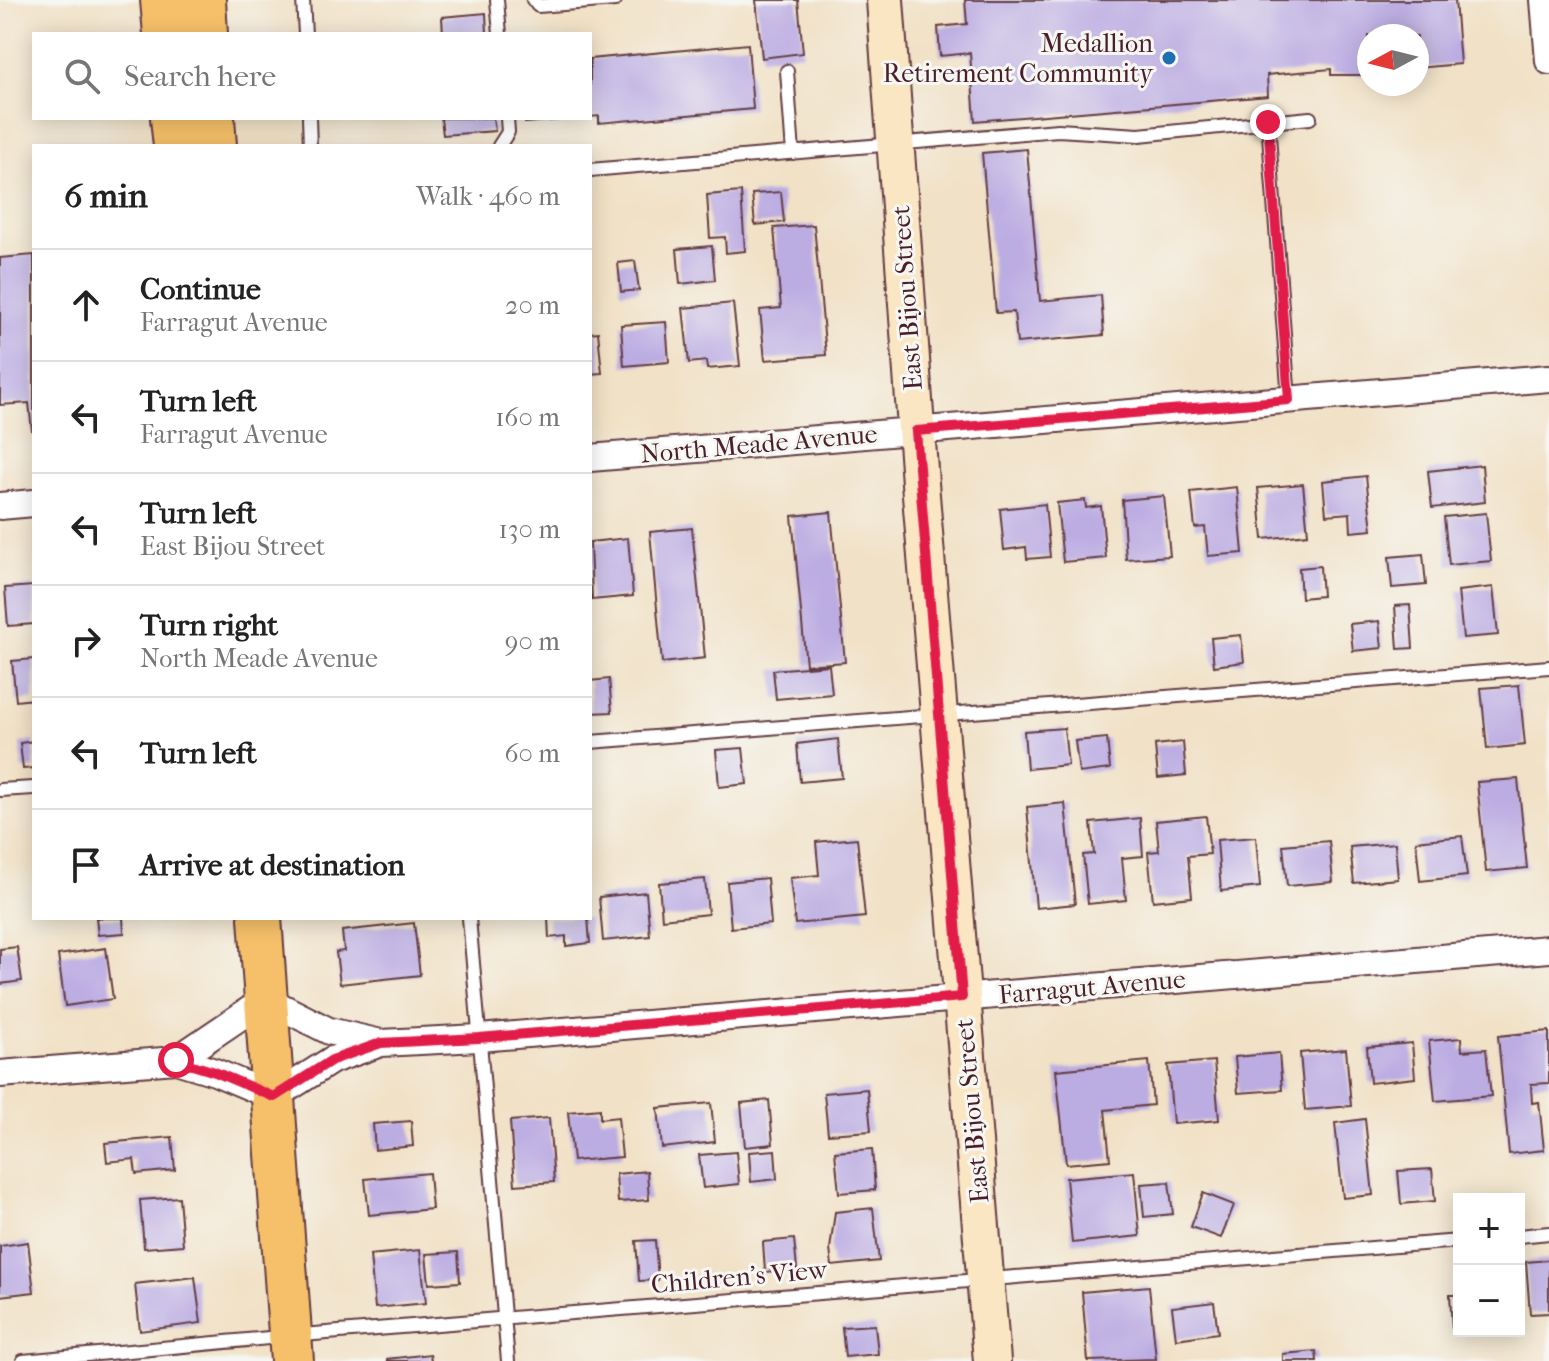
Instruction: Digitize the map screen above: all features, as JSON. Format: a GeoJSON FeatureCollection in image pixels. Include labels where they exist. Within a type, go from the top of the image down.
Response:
{"type":"FeatureCollection","features":[{"type":"Feature","properties":{"kind":"main road"},"geometry":{"type":"LineString","coordinates":[[162,0],[165,32]]}},
{"type":"Feature","properties":{"kind":"main road"},"geometry":{"type":"LineString","coordinates":[[204,0],[206,32]]}},
{"type":"Feature","properties":{"kind":"main road"},"geometry":{"type":"LineString","coordinates":[[213,120],[215,144]]}},
{"type":"Feature","properties":{"kind":"main road"},"geometry":{"type":"LineString","coordinates":[[260,920],[291,1348]]}},
{"type":"Feature","properties":{"kind":"street","name":"East Bijou Street"},"geometry":{"type":"LineString","coordinates":[[885,0],[938,715],[992,1361]]}},
{"type":"Feature","properties":{"kind":"street"},"geometry":{"type":"LineString","coordinates":[[1544,0],[1549,61]]}},
{"type":"Feature","properties":{"kind":"street","name":"North Meade Avenue"},"geometry":{"type":"LineString","coordinates":[[592,458],[1549,378]]}},
{"type":"Feature","properties":{"kind":"street"},"geometry":{"type":"LineString","coordinates":[[0,506],[32,503]]}},
{"type":"Feature","properties":{"kind":"street","name":"Farragut Avenue"},"geometry":{"type":"LineString","coordinates":[[274,1097],[332,1060],[381,1043],[479,1038],[1549,949]]}},
{"type":"Feature","properties":{"kind":"street"},"geometry":{"type":"LineString","coordinates":[[176,1060],[266,999],[329,1031],[381,1043]]}},
{"type":"Feature","properties":{"kind":"street"},"geometry":{"type":"LineString","coordinates":[[0,1074],[176,1060],[215,1072],[274,1097]]}},
{"type":"Feature","properties":{"kind":"lane"},"geometry":{"type":"LineString","coordinates":[[303,0],[305,32]]}},
{"type":"Feature","properties":{"kind":"lane"},"geometry":{"type":"LineString","coordinates":[[497,0],[500,32]]}},
{"type":"Feature","properties":{"kind":"lane"},"geometry":{"type":"LineString","coordinates":[[533,0],[538,6],[615,0]]}},
{"type":"Feature","properties":{"kind":"lane"},"geometry":{"type":"LineString","coordinates":[[787,71],[793,153]]}},
{"type":"Feature","properties":{"kind":"lane"},"geometry":{"type":"LineString","coordinates":[[592,170],[1058,130],[1139,135],[1310,118]]}},
{"type":"Feature","properties":{"kind":"lane"},"geometry":{"type":"LineString","coordinates":[[309,120],[310,144]]}},
{"type":"Feature","properties":{"kind":"lane"},"geometry":{"type":"LineString","coordinates":[[500,144],[508,132],[507,120]]}},
{"type":"Feature","properties":{"kind":"lane"},"geometry":{"type":"LineString","coordinates":[[1268,122],[1289,400]]}},
{"type":"Feature","properties":{"kind":"lane"},"geometry":{"type":"LineString","coordinates":[[592,742],[1549,667]]}},
{"type":"Feature","properties":{"kind":"lane"},"geometry":{"type":"LineString","coordinates":[[0,790],[32,788]]}},
{"type":"Feature","properties":{"kind":"lane"},"geometry":{"type":"LineString","coordinates":[[469,920],[508,1361]]}},
{"type":"Feature","properties":{"kind":"lane"},"geometry":{"type":"LineString","coordinates":[[1525,1235],[1549,1233]]}},
{"type":"Feature","properties":{"kind":"lane","name":"Children's View"},"geometry":{"type":"LineString","coordinates":[[23,1361],[291,1348],[505,1318],[1453,1241]]}},
{"type":"Feature","properties":{"kind":"building"},"geometry":{"type":"Polygon","coordinates":[[[756,0],[798,0],[803,53],[762,58],[756,0]]]}},
{"type":"Feature","properties":{"kind":"building","name":"Medallion Retirement Community"},"geometry":{"type":"Polygon","coordinates":[[[965,0],[1455,0],[1460,64],[1429,67],[1429,24],[1357,24],[1357,75],[1331,75],[1331,69],[1267,75],[1268,96],[975,121],[970,53],[940,56],[938,27],[967,24],[965,0]]]}},
{"type":"Feature","properties":{"kind":"building"},"geometry":{"type":"Polygon","coordinates":[[[486,13],[487,32],[443,32],[442,17],[486,13]]]}},
{"type":"Feature","properties":{"kind":"building"},"geometry":{"type":"Polygon","coordinates":[[[748,44],[753,109],[599,123],[599,116],[592,117],[592,59],[748,44]]]}},
{"type":"Feature","properties":{"kind":"building"},"geometry":{"type":"Polygon","coordinates":[[[441,120],[493,120],[495,131],[443,135],[441,120]]]}},
{"type":"Feature","properties":{"kind":"building"},"geometry":{"type":"Polygon","coordinates":[[[525,120],[559,120],[525,123],[525,120]]]}},
{"type":"Feature","properties":{"kind":"building"},"geometry":{"type":"Polygon","coordinates":[[[1027,149],[1040,301],[1101,295],[1104,335],[1017,343],[1014,312],[996,313],[982,153],[1027,149]]]}},
{"type":"Feature","properties":{"kind":"building"},"geometry":{"type":"Polygon","coordinates":[[[741,192],[745,251],[726,253],[725,237],[710,238],[707,195],[741,192]]]}},
{"type":"Feature","properties":{"kind":"building"},"geometry":{"type":"Polygon","coordinates":[[[781,192],[784,222],[755,225],[752,194],[781,192]]]}},
{"type":"Feature","properties":{"kind":"building"},"geometry":{"type":"Polygon","coordinates":[[[814,225],[826,355],[765,360],[760,310],[781,308],[774,228],[814,225]]]}},
{"type":"Feature","properties":{"kind":"building"},"geometry":{"type":"Polygon","coordinates":[[[712,246],[715,280],[680,284],[677,249],[712,246]]]}},
{"type":"Feature","properties":{"kind":"building"},"geometry":{"type":"Polygon","coordinates":[[[32,255],[32,431],[29,403],[0,405],[0,258],[32,255]]]}},
{"type":"Feature","properties":{"kind":"building"},"geometry":{"type":"Polygon","coordinates":[[[635,261],[639,290],[621,292],[618,263],[635,261]]]}},
{"type":"Feature","properties":{"kind":"building"},"geometry":{"type":"Polygon","coordinates":[[[733,303],[740,366],[707,369],[706,361],[689,363],[683,308],[733,303]]]}},
{"type":"Feature","properties":{"kind":"building"},"geometry":{"type":"Polygon","coordinates":[[[666,322],[669,362],[624,366],[621,325],[666,322]]]}},
{"type":"Feature","properties":{"kind":"building"},"geometry":{"type":"Polygon","coordinates":[[[598,332],[602,373],[592,374],[592,333],[598,332]]]}},
{"type":"Feature","properties":{"kind":"building"},"geometry":{"type":"Polygon","coordinates":[[[1482,465],[1485,502],[1432,508],[1428,471],[1482,465]]]}},
{"type":"Feature","properties":{"kind":"building"},"geometry":{"type":"Polygon","coordinates":[[[1366,476],[1372,530],[1351,532],[1350,513],[1326,515],[1323,481],[1366,476]]]}},
{"type":"Feature","properties":{"kind":"building"},"geometry":{"type":"Polygon","coordinates":[[[1303,484],[1308,534],[1263,539],[1258,488],[1303,484]]]}},
{"type":"Feature","properties":{"kind":"building"},"geometry":{"type":"Polygon","coordinates":[[[1237,487],[1243,553],[1208,556],[1205,527],[1195,528],[1191,492],[1237,487]]]}},
{"type":"Feature","properties":{"kind":"building"},"geometry":{"type":"Polygon","coordinates":[[[1164,496],[1170,556],[1126,559],[1122,500],[1164,496]]]}},
{"type":"Feature","properties":{"kind":"building"},"geometry":{"type":"Polygon","coordinates":[[[1085,500],[1086,508],[1101,506],[1106,558],[1063,562],[1057,503],[1085,500]]]}},
{"type":"Feature","properties":{"kind":"building"},"geometry":{"type":"Polygon","coordinates":[[[1045,504],[1050,557],[1027,559],[1026,547],[1004,550],[1000,509],[1045,504]]]}},
{"type":"Feature","properties":{"kind":"building"},"geometry":{"type":"Polygon","coordinates":[[[831,512],[845,662],[806,665],[792,516],[831,512]]]}},
{"type":"Feature","properties":{"kind":"building"},"geometry":{"type":"Polygon","coordinates":[[[1486,513],[1491,561],[1449,565],[1444,517],[1486,513]]]}},
{"type":"Feature","properties":{"kind":"building"},"geometry":{"type":"Polygon","coordinates":[[[692,528],[705,658],[662,663],[650,532],[692,528]]]}},
{"type":"Feature","properties":{"kind":"building"},"geometry":{"type":"Polygon","coordinates":[[[628,538],[633,596],[592,600],[592,542],[628,538]]]}},
{"type":"Feature","properties":{"kind":"building"},"geometry":{"type":"Polygon","coordinates":[[[1423,554],[1426,585],[1392,588],[1389,557],[1423,554]]]}},
{"type":"Feature","properties":{"kind":"building"},"geometry":{"type":"Polygon","coordinates":[[[1320,566],[1322,596],[1301,598],[1299,568],[1320,566]]]}},
{"type":"Feature","properties":{"kind":"building"},"geometry":{"type":"Polygon","coordinates":[[[32,586],[32,624],[8,626],[5,588],[32,586]]]}},
{"type":"Feature","properties":{"kind":"building"},"geometry":{"type":"Polygon","coordinates":[[[1493,587],[1498,635],[1463,638],[1458,591],[1493,587]]]}},
{"type":"Feature","properties":{"kind":"building"},"geometry":{"type":"Polygon","coordinates":[[[1410,605],[1413,648],[1398,649],[1395,606],[1410,605]]]}},
{"type":"Feature","properties":{"kind":"building"},"geometry":{"type":"Polygon","coordinates":[[[1379,621],[1382,648],[1353,651],[1350,624],[1379,621]]]}},
{"type":"Feature","properties":{"kind":"building"},"geometry":{"type":"Polygon","coordinates":[[[1241,635],[1244,662],[1214,666],[1211,638],[1241,635]]]}},
{"type":"Feature","properties":{"kind":"building"},"geometry":{"type":"Polygon","coordinates":[[[32,659],[32,699],[16,701],[12,661],[32,659]]]}},
{"type":"Feature","properties":{"kind":"building"},"geometry":{"type":"Polygon","coordinates":[[[829,665],[832,694],[776,699],[773,670],[829,665]]]}},
{"type":"Feature","properties":{"kind":"building"},"geometry":{"type":"Polygon","coordinates":[[[609,679],[612,712],[592,713],[592,681],[609,679]]]}},
{"type":"Feature","properties":{"kind":"building"},"geometry":{"type":"Polygon","coordinates":[[[1519,685],[1525,745],[1487,749],[1481,688],[1519,685]]]}},
{"type":"Feature","properties":{"kind":"building"},"geometry":{"type":"Polygon","coordinates":[[[1064,728],[1068,765],[1027,769],[1024,731],[1064,728]]]}},
{"type":"Feature","properties":{"kind":"building"},"geometry":{"type":"Polygon","coordinates":[[[1107,738],[1110,769],[1079,773],[1075,741],[1107,738]]]}},
{"type":"Feature","properties":{"kind":"building"},"geometry":{"type":"Polygon","coordinates":[[[838,739],[842,778],[800,782],[797,744],[838,739]]]}},
{"type":"Feature","properties":{"kind":"building"},"geometry":{"type":"Polygon","coordinates":[[[32,741],[32,768],[23,769],[20,743],[32,741]]]}},
{"type":"Feature","properties":{"kind":"building"},"geometry":{"type":"Polygon","coordinates":[[[1183,742],[1186,775],[1158,778],[1155,745],[1183,742]]]}},
{"type":"Feature","properties":{"kind":"building"},"geometry":{"type":"Polygon","coordinates":[[[743,748],[747,784],[719,787],[716,750],[743,748]]]}},
{"type":"Feature","properties":{"kind":"building"},"geometry":{"type":"Polygon","coordinates":[[[1518,779],[1527,868],[1486,872],[1477,782],[1518,779]]]}},
{"type":"Feature","properties":{"kind":"building"},"geometry":{"type":"Polygon","coordinates":[[[1065,803],[1075,904],[1036,908],[1027,807],[1065,803]]]}},
{"type":"Feature","properties":{"kind":"building"},"geometry":{"type":"Polygon","coordinates":[[[1206,816],[1210,854],[1188,856],[1192,897],[1153,901],[1148,852],[1159,851],[1156,821],[1206,816]]]}},
{"type":"Feature","properties":{"kind":"building"},"geometry":{"type":"Polygon","coordinates":[[[1140,818],[1143,856],[1122,858],[1126,900],[1088,904],[1083,855],[1094,854],[1091,823],[1140,818]]]}},
{"type":"Feature","properties":{"kind":"building"},"geometry":{"type":"Polygon","coordinates":[[[1462,836],[1467,876],[1420,881],[1416,841],[1462,836]]]}},
{"type":"Feature","properties":{"kind":"building"},"geometry":{"type":"Polygon","coordinates":[[[1256,837],[1260,887],[1221,891],[1217,840],[1256,837]]]}},
{"type":"Feature","properties":{"kind":"building"},"geometry":{"type":"Polygon","coordinates":[[[857,838],[865,917],[795,924],[790,878],[819,875],[816,842],[857,838]]]}},
{"type":"Feature","properties":{"kind":"building"},"geometry":{"type":"Polygon","coordinates":[[[1329,841],[1333,882],[1287,886],[1283,845],[1329,841]]]}},
{"type":"Feature","properties":{"kind":"building"},"geometry":{"type":"Polygon","coordinates":[[[1395,843],[1398,879],[1354,883],[1350,847],[1395,843]]]}},
{"type":"Feature","properties":{"kind":"building"},"geometry":{"type":"Polygon","coordinates":[[[767,878],[771,924],[731,928],[727,882],[767,878]]]}},
{"type":"Feature","properties":{"kind":"building"},"geometry":{"type":"Polygon","coordinates":[[[705,879],[708,914],[662,919],[659,883],[705,879]]]}},
{"type":"Feature","properties":{"kind":"building"},"geometry":{"type":"Polygon","coordinates":[[[646,892],[650,936],[603,941],[599,897],[646,892]]]}},
{"type":"Feature","properties":{"kind":"building"},"geometry":{"type":"Polygon","coordinates":[[[96,920],[123,920],[124,933],[98,935],[96,920]]]}},
{"type":"Feature","properties":{"kind":"building"},"geometry":{"type":"Polygon","coordinates":[[[548,920],[588,920],[590,943],[566,946],[566,936],[549,938],[548,920]]]}},
{"type":"Feature","properties":{"kind":"building"},"geometry":{"type":"Polygon","coordinates":[[[414,923],[420,975],[340,984],[336,952],[344,951],[342,931],[414,923]]]}},
{"type":"Feature","properties":{"kind":"building"},"geometry":{"type":"Polygon","coordinates":[[[17,947],[22,981],[0,984],[0,949],[17,947]]]}},
{"type":"Feature","properties":{"kind":"building"},"geometry":{"type":"Polygon","coordinates":[[[106,948],[113,999],[65,1006],[58,955],[106,948]]]}},
{"type":"Feature","properties":{"kind":"building"},"geometry":{"type":"Polygon","coordinates":[[[1549,1031],[1549,1083],[1531,1084],[1532,1103],[1539,1102],[1544,1150],[1509,1154],[1498,1036],[1549,1031]]]}},
{"type":"Feature","properties":{"kind":"building"},"geometry":{"type":"Polygon","coordinates":[[[1461,1038],[1462,1051],[1486,1049],[1491,1096],[1435,1101],[1429,1041],[1461,1038]]]}},
{"type":"Feature","properties":{"kind":"building"},"geometry":{"type":"Polygon","coordinates":[[[1412,1043],[1415,1078],[1370,1083],[1367,1047],[1412,1043]]]}},
{"type":"Feature","properties":{"kind":"building"},"geometry":{"type":"Polygon","coordinates":[[[1346,1049],[1351,1106],[1305,1110],[1300,1053],[1346,1049]]]}},
{"type":"Feature","properties":{"kind":"building"},"geometry":{"type":"Polygon","coordinates":[[[1279,1053],[1282,1090],[1238,1093],[1235,1057],[1279,1053]]]}},
{"type":"Feature","properties":{"kind":"building"},"geometry":{"type":"Polygon","coordinates":[[[1149,1061],[1153,1105],[1105,1110],[1110,1160],[1066,1164],[1056,1070],[1149,1061]]]}},
{"type":"Feature","properties":{"kind":"building"},"geometry":{"type":"Polygon","coordinates":[[[1214,1061],[1219,1120],[1173,1124],[1168,1065],[1214,1061]]]}},
{"type":"Feature","properties":{"kind":"building"},"geometry":{"type":"Polygon","coordinates":[[[867,1089],[871,1131],[828,1134],[824,1093],[867,1089]]]}},
{"type":"Feature","properties":{"kind":"building"},"geometry":{"type":"Polygon","coordinates":[[[769,1100],[773,1144],[745,1147],[741,1103],[769,1100]]]}},
{"type":"Feature","properties":{"kind":"building"},"geometry":{"type":"Polygon","coordinates":[[[711,1103],[715,1142],[662,1148],[658,1108],[711,1103]]]}},
{"type":"Feature","properties":{"kind":"building"},"geometry":{"type":"Polygon","coordinates":[[[600,1109],[600,1119],[618,1117],[622,1157],[573,1161],[568,1112],[600,1109]]]}},
{"type":"Feature","properties":{"kind":"building"},"geometry":{"type":"Polygon","coordinates":[[[549,1118],[554,1182],[515,1185],[510,1121],[549,1118]]]}},
{"type":"Feature","properties":{"kind":"building"},"geometry":{"type":"Polygon","coordinates":[[[1365,1119],[1373,1195],[1343,1198],[1335,1123],[1365,1119]]]}},
{"type":"Feature","properties":{"kind":"building"},"geometry":{"type":"Polygon","coordinates":[[[411,1121],[413,1146],[375,1150],[373,1124],[411,1121]]]}},
{"type":"Feature","properties":{"kind":"building"},"geometry":{"type":"Polygon","coordinates":[[[172,1137],[175,1170],[136,1174],[134,1159],[107,1162],[105,1143],[172,1137]]]}},
{"type":"Feature","properties":{"kind":"building"},"geometry":{"type":"Polygon","coordinates":[[[872,1149],[875,1190],[839,1193],[835,1152],[872,1149]]]}},
{"type":"Feature","properties":{"kind":"building"},"geometry":{"type":"Polygon","coordinates":[[[775,1150],[777,1179],[751,1182],[749,1152],[775,1150]]]}},
{"type":"Feature","properties":{"kind":"building"},"geometry":{"type":"Polygon","coordinates":[[[736,1152],[739,1184],[703,1188],[699,1155],[736,1152]]]}},
{"type":"Feature","properties":{"kind":"building"},"geometry":{"type":"Polygon","coordinates":[[[1432,1169],[1435,1201],[1401,1204],[1398,1171],[1432,1169]]]}},
{"type":"Feature","properties":{"kind":"building"},"geometry":{"type":"Polygon","coordinates":[[[647,1171],[649,1200],[618,1202],[616,1174],[647,1171]]]}},
{"type":"Feature","properties":{"kind":"building"},"geometry":{"type":"Polygon","coordinates":[[[1134,1172],[1140,1236],[1072,1243],[1066,1178],[1134,1172]]]}},
{"type":"Feature","properties":{"kind":"building"},"geometry":{"type":"Polygon","coordinates":[[[429,1173],[432,1209],[369,1215],[365,1179],[429,1173]]]}},
{"type":"Feature","properties":{"kind":"building"},"geometry":{"type":"Polygon","coordinates":[[[1169,1182],[1173,1214],[1144,1217],[1141,1184],[1169,1182]]]}},
{"type":"Feature","properties":{"kind":"building"},"geometry":{"type":"Polygon","coordinates":[[[1203,1193],[1234,1205],[1221,1238],[1191,1227],[1203,1193]]]}},
{"type":"Feature","properties":{"kind":"building"},"geometry":{"type":"Polygon","coordinates":[[[179,1197],[183,1245],[144,1248],[140,1200],[179,1197]]]}},
{"type":"Feature","properties":{"kind":"building"},"geometry":{"type":"Polygon","coordinates":[[[873,1208],[879,1261],[832,1266],[830,1249],[835,1212],[873,1208]]]}},
{"type":"Feature","properties":{"kind":"building"},"geometry":{"type":"Polygon","coordinates":[[[794,1239],[797,1269],[765,1272],[763,1242],[794,1239]]]}},
{"type":"Feature","properties":{"kind":"building"},"geometry":{"type":"Polygon","coordinates":[[[655,1240],[658,1280],[639,1281],[636,1241],[655,1240]]]}},
{"type":"Feature","properties":{"kind":"building"},"geometry":{"type":"Polygon","coordinates":[[[28,1242],[34,1292],[0,1296],[0,1246],[28,1242]]]}},
{"type":"Feature","properties":{"kind":"building"},"geometry":{"type":"Polygon","coordinates":[[[420,1250],[426,1303],[375,1308],[370,1255],[420,1250]]]}},
{"type":"Feature","properties":{"kind":"building"},"geometry":{"type":"Polygon","coordinates":[[[458,1252],[460,1282],[429,1284],[426,1254],[458,1252]]]}},
{"type":"Feature","properties":{"kind":"building"},"geometry":{"type":"Polygon","coordinates":[[[1549,1260],[1549,1313],[1530,1314],[1526,1262],[1549,1260]]]}},
{"type":"Feature","properties":{"kind":"building"},"geometry":{"type":"Polygon","coordinates":[[[195,1277],[201,1323],[140,1331],[135,1284],[195,1277]]]}},
{"type":"Feature","properties":{"kind":"building"},"geometry":{"type":"Polygon","coordinates":[[[1149,1286],[1156,1359],[1088,1361],[1082,1292],[1149,1286]]]}},
{"type":"Feature","properties":{"kind":"building"},"geometry":{"type":"Polygon","coordinates":[[[1450,1295],[1453,1295],[1452,1328],[1450,1295]]]}},
{"type":"Feature","properties":{"kind":"building"},"geometry":{"type":"Polygon","coordinates":[[[1214,1302],[1218,1333],[1176,1339],[1172,1307],[1214,1302]]]}},
{"type":"Feature","properties":{"kind":"building"},"geometry":{"type":"Polygon","coordinates":[[[875,1325],[878,1354],[845,1357],[842,1327],[875,1325]]]}},
{"type":"Feature","properties":{"kind":"building"},"geometry":{"type":"Polygon","coordinates":[[[1316,1351],[1317,1361],[1283,1361],[1283,1354],[1316,1351]]]}},
{"type":"Feature","properties":{"kind":"building"},"geometry":{"type":"Polygon","coordinates":[[[430,1354],[431,1361],[387,1361],[387,1359],[430,1354]]]}},
{"type":"Feature","properties":{"kind":"place","name":"Medallion Retirement Community"},"geometry":{"type":"Point","coordinates":[1169,58]}},
{"type":"Feature","properties":{"kind":"route"},"geometry":{"type":"LineString","coordinates":[[176,1060],[215,1072],[274,1097],[332,1060],[381,1043],[479,1038],[962,997],[916,431],[1289,400],[1268,122]]}}]}
